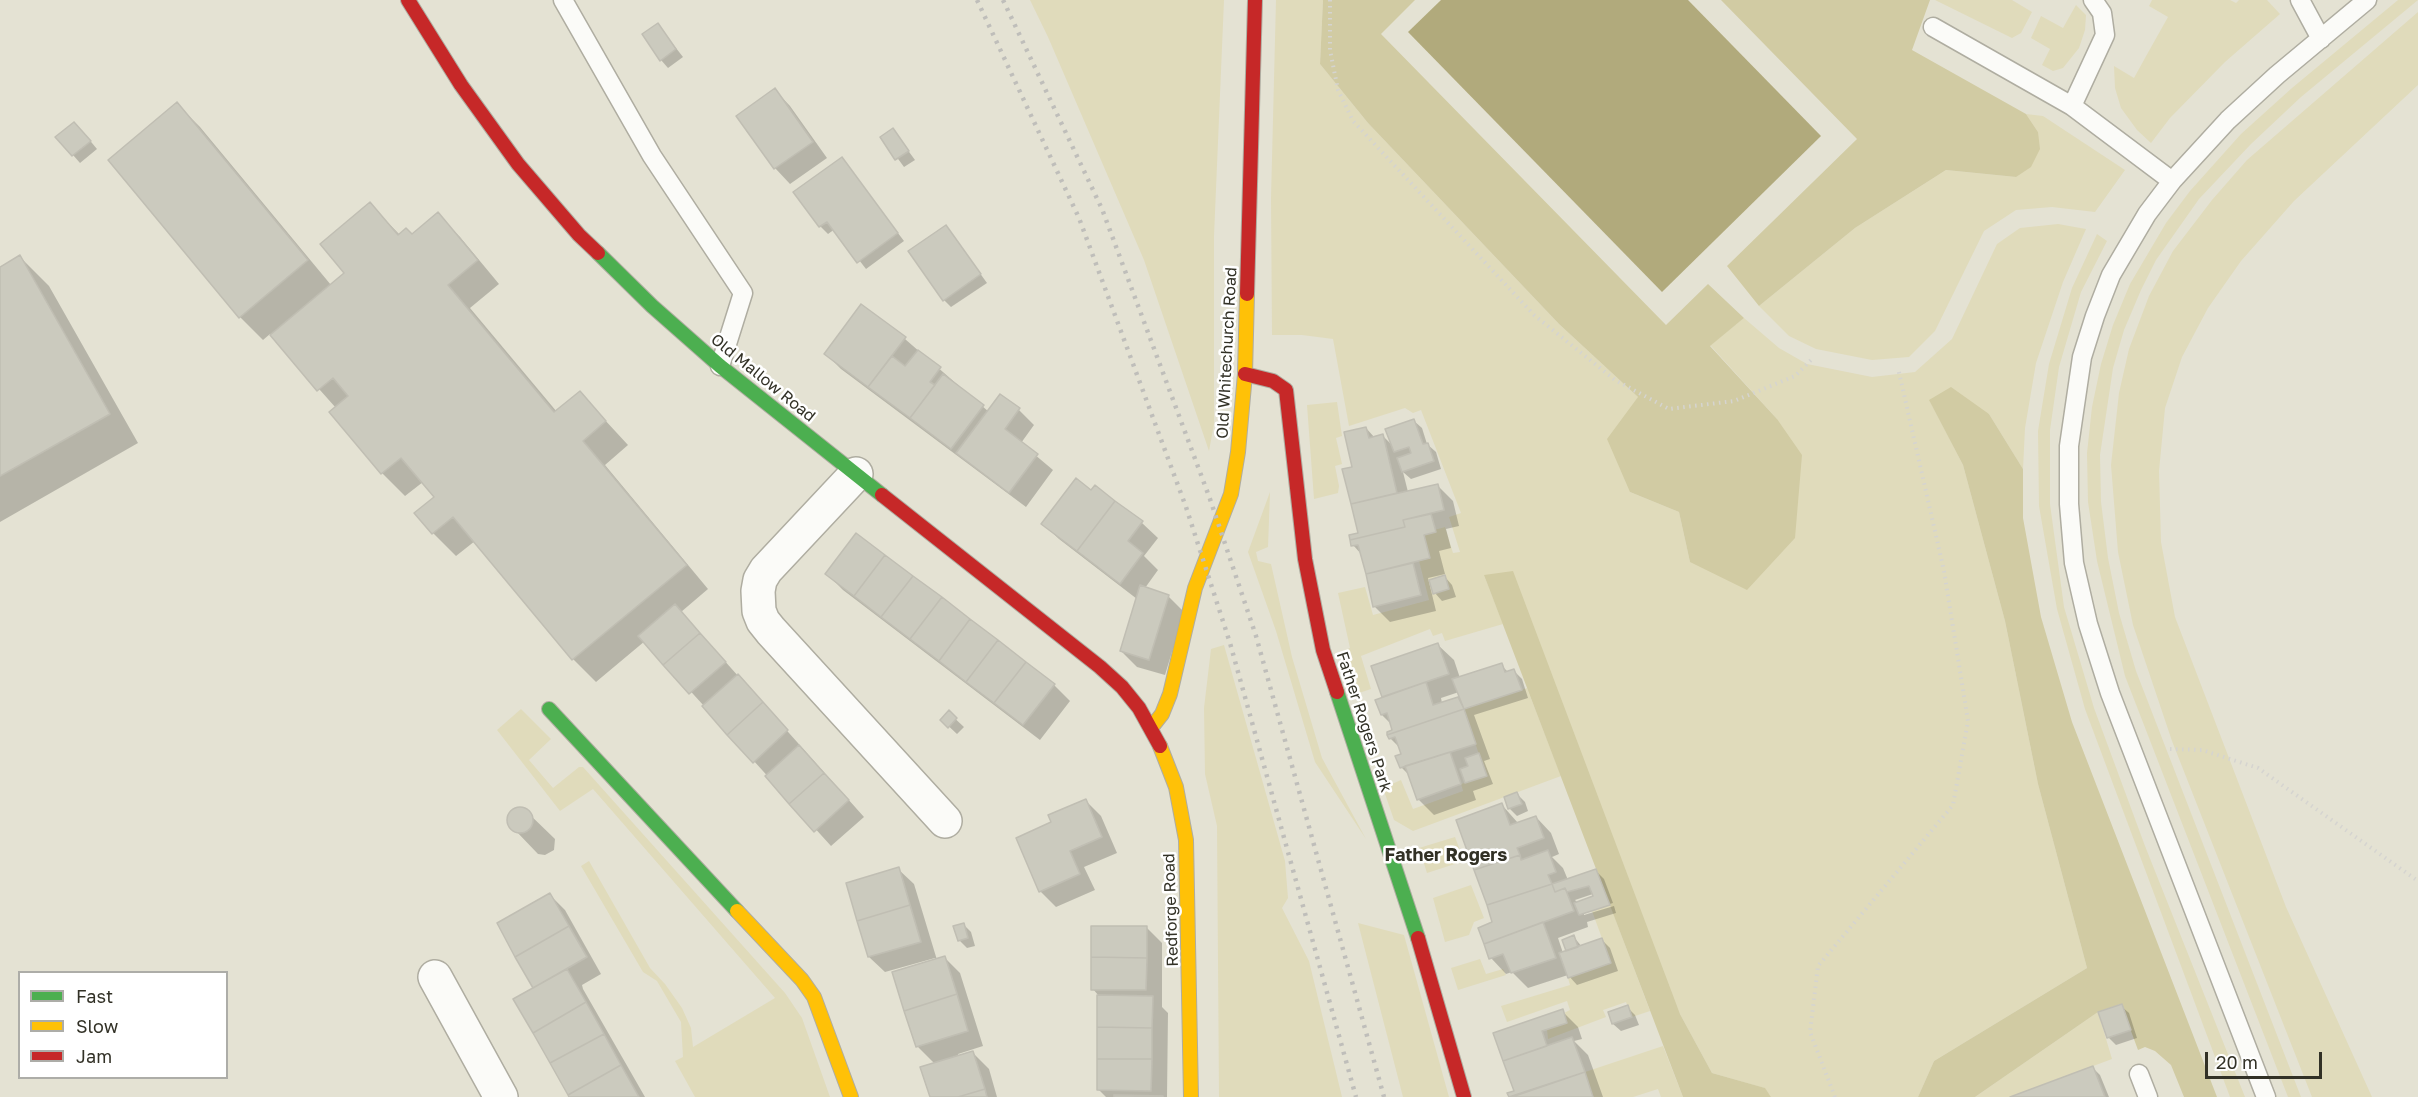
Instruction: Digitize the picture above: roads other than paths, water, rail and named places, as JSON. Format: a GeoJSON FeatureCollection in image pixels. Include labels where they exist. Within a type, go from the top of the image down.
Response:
{"type":"FeatureCollection","features":[{"type":"Feature","properties":{"kind":"street","name":"Old Mallow Road"},"geometry":{"type":"LineString","coordinates":[[408,0],[461,85],[526,173],[579,235],[652,306],[720,366],[1115,680],[1139,708],[1151,728]]}},
{"type":"Feature","properties":{"kind":"street","name":"Old Whitechurch Road"},"geometry":{"type":"LineString","coordinates":[[1151,728],[1162,714],[1170,694],[1195,588],[1231,494],[1238,452],[1245,374],[1255,0]]}},
{"type":"Feature","properties":{"kind":"street","name":"Father Rogers Park"},"geometry":{"type":"LineString","coordinates":[[1245,374],[1273,381],[1286,390],[1305,560],[1323,650],[1417,934],[1464,1097]]}},
{"type":"Feature","properties":{"kind":"street"},"geometry":{"type":"LineString","coordinates":[[856,474],[766,570],[760,580],[758,591],[759,611],[771,631],[945,821]]}},
{"type":"Feature","properties":{"kind":"street"},"geometry":{"type":"LineString","coordinates":[[549,709],[802,980],[814,997],[823,1017],[850,1097]]}},
{"type":"Feature","properties":{"kind":"street","name":"Redforge Road"},"geometry":{"type":"LineString","coordinates":[[1151,728],[1165,754],[1176,787],[1185,840],[1191,1097]]}},
{"type":"Feature","properties":{"kind":"street"},"geometry":{"type":"LineString","coordinates":[[435,977],[501,1097]]}},
{"type":"Feature","properties":{"kind":"lane"},"geometry":{"type":"LineString","coordinates":[[563,0],[652,156],[743,293],[720,366]]}},
{"type":"Feature","properties":{"kind":"lane"},"geometry":{"type":"LineString","coordinates":[[2072,106],[2105,35],[2102,13],[2093,0]]}},
{"type":"Feature","properties":{"kind":"lane"},"geometry":{"type":"LineString","coordinates":[[2300,0],[2321,39]]}},
{"type":"Feature","properties":{"kind":"lane"},"geometry":{"type":"LineString","coordinates":[[2266,1097],[2110,693],[2088,624],[2074,563],[2069,504],[2069,446],[2082,357],[2111,275],[2147,214],[2172,181],[2228,120],[2367,0]]}},
{"type":"Feature","properties":{"kind":"lane"},"geometry":{"type":"LineString","coordinates":[[1933,27],[2072,106],[2172,181]]}},
{"type":"Feature","properties":{"kind":"lane"},"geometry":{"type":"LineString","coordinates":[[2139,1074],[2148,1097]]}},
{"type":"Feature","properties":{"kind":"railway"},"geometry":{"type":"LineString","coordinates":[[977,0],[1079,218],[1186,507],[1230,643],[1356,1097]]}},
{"type":"Feature","properties":{"kind":"railway"},"geometry":{"type":"LineString","coordinates":[[1003,0],[1102,209],[1210,499],[1256,636],[1384,1097]]}},
{"type":"Feature","properties":{"kind":"district","name":"Father Rogers"},"geometry":{"type":"Point","coordinates":[1446,855]}}]}
